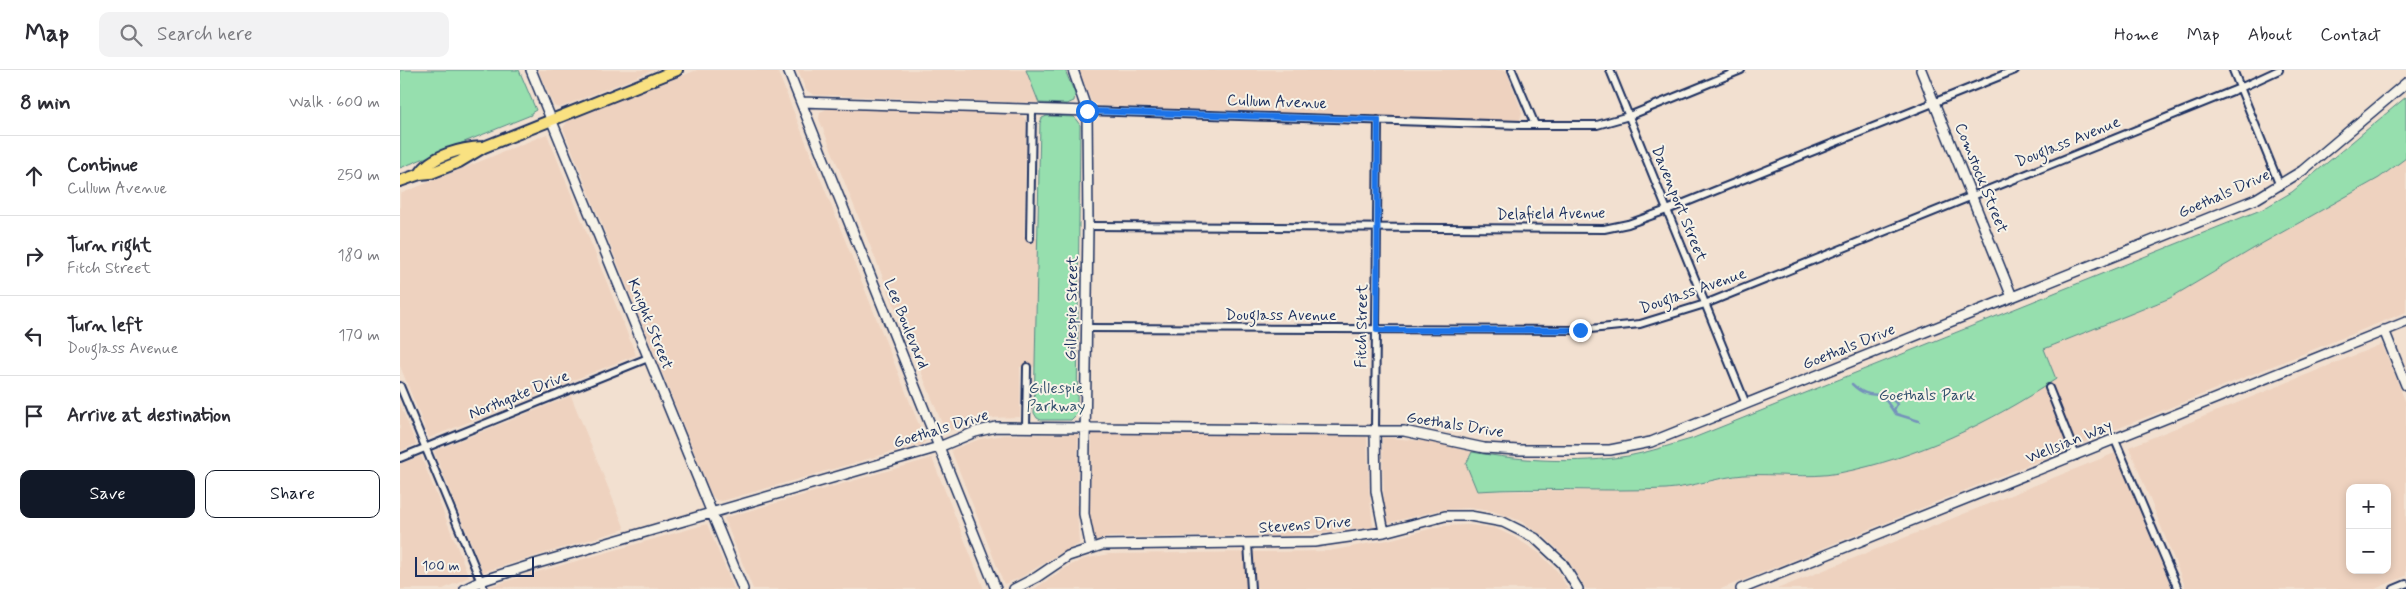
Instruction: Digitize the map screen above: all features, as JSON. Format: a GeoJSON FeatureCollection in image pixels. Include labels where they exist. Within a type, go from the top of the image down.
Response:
{"type":"FeatureCollection","features":[{"type":"Feature","properties":{"kind":"main road"},"geometry":{"type":"LineString","coordinates":[[400,181],[420,174],[425,165],[454,152],[484,147],[677,70]]}},
{"type":"Feature","properties":{"kind":"street","name":"Knight Street"},"geometry":{"type":"LineString","coordinates":[[531,70],[742,589]]}},
{"type":"Feature","properties":{"kind":"street","name":"Lee Boulevard"},"geometry":{"type":"LineString","coordinates":[[788,70],[996,589]]}},
{"type":"Feature","properties":{"kind":"street","name":"Gillespie Street"},"geometry":{"type":"LineString","coordinates":[[1073,70],[1087,111],[1088,226],[1084,514],[1091,548]]}},
{"type":"Feature","properties":{"kind":"street"},"geometry":{"type":"LineString","coordinates":[[1512,70],[1535,125]]}},
{"type":"Feature","properties":{"kind":"street","name":"Davenport Street"},"geometry":{"type":"LineString","coordinates":[[1610,70],[1746,404]]}},
{"type":"Feature","properties":{"kind":"street","name":"Cullum Avenue"},"geometry":{"type":"LineString","coordinates":[[801,102],[1535,125],[1597,125],[1628,116],[1741,70]]}},
{"type":"Feature","properties":{"kind":"street","name":"Comstock Street"},"geometry":{"type":"LineString","coordinates":[[1921,70],[2012,298]]}},
{"type":"Feature","properties":{"kind":"street","name":"Delafield Avenue"},"geometry":{"type":"LineString","coordinates":[[1088,226],[1604,229],[1628,224],[1667,210],[2016,70]]}},
{"type":"Feature","properties":{"kind":"street"},"geometry":{"type":"LineString","coordinates":[[2233,70],[2280,186]]}},
{"type":"Feature","properties":{"kind":"street","name":"Douglass Avenue"},"geometry":{"type":"LineString","coordinates":[[1086,328],[1599,330],[1661,319],[1705,304],[2240,88],[2279,70]]}},
{"type":"Feature","properties":{"kind":"street","name":"Goethals Drive"},"geometry":{"type":"LineString","coordinates":[[465,589],[711,512],[939,447],[985,429],[1026,426],[1375,430],[1420,433],[1484,448],[1610,450],[1651,442],[2256,200],[2302,171],[2406,83]]}},
{"type":"Feature","properties":{"kind":"street"},"geometry":{"type":"LineString","coordinates":[[1030,238],[1032,109]]}},
{"type":"Feature","properties":{"kind":"street","name":"Fitch Street"},"geometry":{"type":"LineString","coordinates":[[1378,120],[1375,430],[1376,491],[1384,532]]}},
{"type":"Feature","properties":{"kind":"street","name":"Wellsian Way"},"geometry":{"type":"LineString","coordinates":[[1741,589],[2406,322]]}},
{"type":"Feature","properties":{"kind":"street"},"geometry":{"type":"LineString","coordinates":[[2384,330],[2406,385]]}},
{"type":"Feature","properties":{"kind":"street","name":"Northgate Drive"},"geometry":{"type":"LineString","coordinates":[[400,458],[648,358]]}},
{"type":"Feature","properties":{"kind":"street"},"geometry":{"type":"LineString","coordinates":[[1026,426],[1027,367]]}},
{"type":"Feature","properties":{"kind":"street"},"geometry":{"type":"LineString","coordinates":[[400,386],[482,585]]}},
{"type":"Feature","properties":{"kind":"street"},"geometry":{"type":"LineString","coordinates":[[2049,388],[2076,456]]}},
{"type":"Feature","properties":{"kind":"street"},"geometry":{"type":"LineString","coordinates":[[2115,440],[2178,589]]}},
{"type":"Feature","properties":{"kind":"street","name":"Stevens Drive"},"geometry":{"type":"LineString","coordinates":[[1014,589],[1037,577],[1068,556],[1091,548],[1120,544],[1314,542],[1384,532],[1445,516],[1470,516],[1503,522],[1524,532],[1546,546],[1569,572],[1578,589]]}},
{"type":"Feature","properties":{"kind":"street"},"geometry":{"type":"LineString","coordinates":[[1248,544],[1251,589]]}},
{"type":"Feature","properties":{"kind":"street"},"geometry":{"type":"LineString","coordinates":[[2394,589],[2406,584]]}},
{"type":"Feature","properties":{"kind":"shaded area"},"geometry":{"type":"Polygon","coordinates":[[[538,70],[654,70],[559,108],[554,106],[538,70]]]}},
{"type":"Feature","properties":{"kind":"shaded area"},"geometry":{"type":"Polygon","coordinates":[[[697,70],[777,70],[919,425],[926,434],[926,440],[920,447],[916,445],[722,501],[716,500],[712,496],[563,128],[568,121],[697,70]]]}},
{"type":"Feature","properties":{"kind":"shaded area"},"geometry":{"type":"Polygon","coordinates":[[[798,70],[1026,70],[1039,103],[814,95],[806,90],[798,70]]]}},
{"type":"Feature","properties":{"kind":"shaded area"},"geometry":{"type":"Polygon","coordinates":[[[1079,70],[1506,70],[1522,112],[1520,120],[1516,121],[1103,106],[1092,103],[1079,70]]]}},
{"type":"Feature","properties":{"kind":"shaded area"},"geometry":{"type":"Polygon","coordinates":[[[831,107],[1022,115],[1026,120],[1024,237],[1038,238],[1035,367],[1020,367],[1020,417],[988,418],[949,431],[943,426],[819,119],[820,112],[831,107]]]}},
{"type":"Feature","properties":{"kind":"shaded area"},"geometry":{"type":"Polygon","coordinates":[[[547,134],[636,355],[429,438],[400,366],[400,194],[547,134]]]}},
{"type":"Feature","properties":{"kind":"shaded area"},"geometry":{"type":"Polygon","coordinates":[[[2406,158],[2406,312],[1721,589],[1586,589],[1567,558],[1545,537],[1521,521],[1492,511],[1468,508],[1439,510],[1388,523],[1384,510],[1382,437],[1431,442],[1472,452],[1468,458],[1477,491],[1607,490],[1695,485],[1741,475],[1769,474],[1801,477],[1900,456],[1947,439],[1996,416],[2056,379],[2044,349],[2170,298],[2379,178],[2406,158]]]}},
{"type":"Feature","properties":{"kind":"shaded area"},"geometry":{"type":"Polygon","coordinates":[[[2382,344],[2406,403],[2406,576],[2375,589],[2186,589],[2129,447],[2382,344]]]}},
{"type":"Feature","properties":{"kind":"shaded area"},"geometry":{"type":"Polygon","coordinates":[[[571,396],[625,529],[483,572],[434,451],[571,396]]]}},
{"type":"Feature","properties":{"kind":"shaded area"},"geometry":{"type":"Polygon","coordinates":[[[400,404],[416,444],[400,451],[400,404]]]}},
{"type":"Feature","properties":{"kind":"shaded area"},"geometry":{"type":"Polygon","coordinates":[[[1078,434],[1077,508],[1079,544],[1020,578],[1004,584],[951,450],[980,439],[1004,435],[1078,434]]]}},
{"type":"Feature","properties":{"kind":"shaded area"},"geometry":{"type":"Polygon","coordinates":[[[1092,434],[1367,437],[1373,527],[1289,536],[1111,537],[1094,540],[1090,518],[1092,434]]]}},
{"type":"Feature","properties":{"kind":"shaded area"},"geometry":{"type":"Polygon","coordinates":[[[2115,453],[2172,589],[1777,589],[2115,453]]]}},
{"type":"Feature","properties":{"kind":"shaded area"},"geometry":{"type":"Polygon","coordinates":[[[421,456],[469,577],[443,589],[400,589],[400,464],[421,456]]]}},
{"type":"Feature","properties":{"kind":"shaded area"},"geometry":{"type":"Polygon","coordinates":[[[932,458],[984,589],[753,589],[724,518],[932,458]]]}},
{"type":"Feature","properties":{"kind":"shaded area"},"geometry":{"type":"Polygon","coordinates":[[[707,524],[734,589],[489,587],[520,577],[707,524]]]}},
{"type":"Feature","properties":{"kind":"shaded area"},"geometry":{"type":"Polygon","coordinates":[[[1469,525],[1495,528],[1516,538],[1539,553],[1558,572],[1568,589],[1034,589],[1069,566],[1084,559],[1109,554],[1329,551],[1388,540],[1441,526],[1469,525]]]}},
{"type":"Feature","properties":{"kind":"green space"},"geometry":{"type":"Polygon","coordinates":[[[400,70],[519,70],[536,110],[531,115],[400,168],[400,70]]]}},
{"type":"Feature","properties":{"kind":"green space"},"geometry":{"type":"Polygon","coordinates":[[[1026,70],[1065,70],[1075,94],[1074,101],[1067,104],[1039,103],[1026,70]]]}},
{"type":"Feature","properties":{"kind":"green space","name":"Goethals Park"},"geometry":{"type":"Polygon","coordinates":[[[2406,97],[2406,158],[2379,178],[2170,298],[2044,349],[2056,379],[1979,424],[1925,448],[1868,466],[1827,475],[1744,475],[1666,489],[1524,489],[1477,491],[1466,464],[1472,452],[1510,458],[1590,460],[1628,456],[1691,439],[2263,209],[2292,192],[2406,97]]]}},
{"type":"Feature","properties":{"kind":"green space","name":"Gillespie Parkway"},"geometry":{"type":"Polygon","coordinates":[[[1047,116],[1074,117],[1080,125],[1077,414],[1071,420],[1041,420],[1034,413],[1040,123],[1042,118],[1047,116]]]}},
{"type":"Feature","properties":{"kind":"waterway"},"geometry":{"type":"LineString","coordinates":[[1852,384],[1865,393],[1886,396],[1897,404],[1894,410],[1896,414],[1919,421]]}},
{"type":"Feature","properties":{"kind":"waterway"},"geometry":{"type":"LineString","coordinates":[[1883,396],[1894,412]]}},
{"type":"Feature","properties":{"kind":"route"},"geometry":{"type":"LineString","coordinates":[[1087,111],[1378,120],[1377,330],[1580,330]]}}]}
